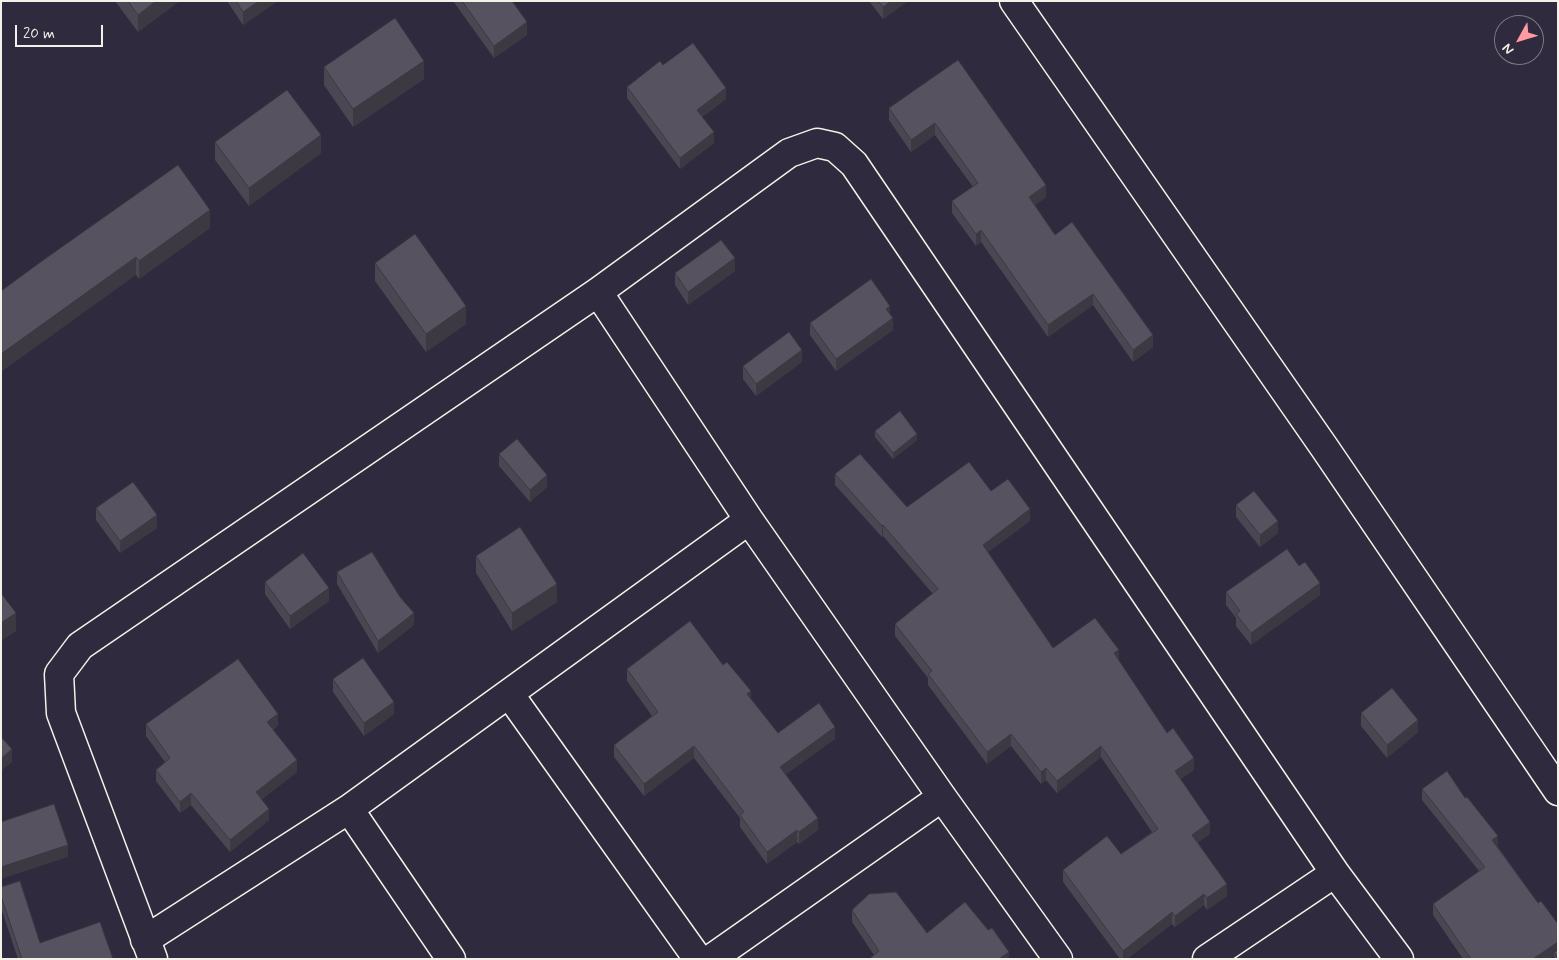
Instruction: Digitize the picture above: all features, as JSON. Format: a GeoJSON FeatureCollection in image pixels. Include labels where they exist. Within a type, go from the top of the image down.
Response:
{"type":"FeatureCollection","features":[{"type":"Feature","properties":{"kind":"street"},"geometry":{"type":"LineString","coordinates":[[1014,1],[1319,438],[1558,791]]}},
{"type":"Feature","properties":{"kind":"street"},"geometry":{"type":"LineString","coordinates":[[749,520],[510,694],[149,949],[61,713],[59,674],[80,646],[598,292],[789,153],[817,144],[835,147],[854,164],[1336,873],[1399,959]]}},
{"type":"Feature","properties":{"kind":"street"},"geometry":{"type":"LineString","coordinates":[[598,292],[749,520],[942,797],[1058,959]]}},
{"type":"Feature","properties":{"kind":"street"},"geometry":{"type":"LineString","coordinates":[[510,694],[698,959]]}},
{"type":"Feature","properties":{"kind":"street"},"geometry":{"type":"LineString","coordinates":[[711,959],[942,797]]}},
{"type":"Feature","properties":{"kind":"street"},"geometry":{"type":"LineString","coordinates":[[349,808],[452,959]]}},
{"type":"Feature","properties":{"kind":"street"},"geometry":{"type":"LineString","coordinates":[[1207,959],[1336,873]]}},
{"type":"Feature","properties":{"kind":"building"},"geometry":{"type":"Polygon","coordinates":[[[128,1],[156,1],[138,15],[128,1]]]}},
{"type":"Feature","properties":{"kind":"building"},"geometry":{"type":"Polygon","coordinates":[[[236,1],[259,1],[243,12],[236,1]]]}},
{"type":"Feature","properties":{"kind":"building"},"geometry":{"type":"Polygon","coordinates":[[[462,1],[512,1],[527,22],[494,46],[462,1]]]}},
{"type":"Feature","properties":{"kind":"building"},"geometry":{"type":"Polygon","coordinates":[[[878,1],[891,1],[883,7],[878,1]]]}},
{"type":"Feature","properties":{"kind":"building"},"geometry":{"type":"Polygon","coordinates":[[[395,18],[424,61],[353,109],[324,67],[395,18]]]}},
{"type":"Feature","properties":{"kind":"building"},"geometry":{"type":"Polygon","coordinates":[[[693,43],[726,88],[697,110],[714,132],[680,158],[627,87],[660,61],[663,65],[693,43]]]}},
{"type":"Feature","properties":{"kind":"building"},"geometry":{"type":"Polygon","coordinates":[[[958,60],[1046,185],[1029,197],[1055,235],[1072,222],[1153,335],[1133,350],[1093,294],[1048,325],[981,230],[976,234],[952,201],[978,183],[935,123],[911,140],[889,108],[958,60]]]}},
{"type":"Feature","properties":{"kind":"building"},"geometry":{"type":"Polygon","coordinates":[[[287,90],[321,135],[249,188],[215,142],[287,90]]]}},
{"type":"Feature","properties":{"kind":"building"},"geometry":{"type":"Polygon","coordinates":[[[178,165],[210,210],[139,261],[136,257],[1,354],[1,291],[178,165]]]}},
{"type":"Feature","properties":{"kind":"building"},"geometry":{"type":"Polygon","coordinates":[[[415,234],[466,306],[426,334],[375,263],[415,234]]]}},
{"type":"Feature","properties":{"kind":"building"},"geometry":{"type":"Polygon","coordinates":[[[721,240],[735,258],[688,292],[675,273],[721,240]]]}},
{"type":"Feature","properties":{"kind":"building"},"geometry":{"type":"Polygon","coordinates":[[[871,279],[890,306],[886,309],[893,318],[836,359],[810,323],[871,279]]]}},
{"type":"Feature","properties":{"kind":"building"},"geometry":{"type":"Polygon","coordinates":[[[789,332],[802,350],[756,384],[743,366],[789,332]]]}},
{"type":"Feature","properties":{"kind":"building"},"geometry":{"type":"Polygon","coordinates":[[[900,411],[917,434],[893,453],[875,431],[900,411]]]}},
{"type":"Feature","properties":{"kind":"building"},"geometry":{"type":"Polygon","coordinates":[[[517,439],[547,475],[530,490],[499,454],[517,439]]]}},
{"type":"Feature","properties":{"kind":"building"},"geometry":{"type":"Polygon","coordinates":[[[860,454],[907,507],[969,462],[991,491],[1008,479],[1030,509],[983,545],[1053,648],[1095,618],[1119,650],[1114,653],[1167,733],[1173,728],[1194,758],[1175,771],[1210,822],[1192,835],[1227,884],[1207,898],[1204,894],[1175,916],[1172,912],[1123,951],[1063,870],[1107,836],[1121,854],[1158,829],[1101,746],[1057,781],[1046,768],[1041,772],[1011,734],[987,752],[928,674],[932,671],[895,624],[938,589],[883,525],[835,474],[860,454]]]}},
{"type":"Feature","properties":{"kind":"building"},"geometry":{"type":"Polygon","coordinates":[[[133,482],[157,515],[120,541],[96,508],[133,482]]]}},
{"type":"Feature","properties":{"kind":"building"},"geometry":{"type":"Polygon","coordinates":[[[1254,491],[1278,521],[1260,535],[1236,505],[1254,491]]]}},
{"type":"Feature","properties":{"kind":"building"},"geometry":{"type":"Polygon","coordinates":[[[520,527],[557,584],[512,613],[476,556],[520,527]]]}},
{"type":"Feature","properties":{"kind":"building"},"geometry":{"type":"Polygon","coordinates":[[[1287,549],[1299,566],[1305,562],[1320,583],[1251,633],[1236,614],[1240,611],[1226,592],[1287,549]]]}},
{"type":"Feature","properties":{"kind":"building"},"geometry":{"type":"Polygon","coordinates":[[[372,552],[400,597],[414,613],[378,641],[337,572],[372,552]]]}},
{"type":"Feature","properties":{"kind":"building"},"geometry":{"type":"Polygon","coordinates":[[[303,553],[329,588],[290,616],[265,582],[303,553]]]}},
{"type":"Feature","properties":{"kind":"building"},"geometry":{"type":"Polygon","coordinates":[[[1,593],[16,613],[1,623],[1,593]]]}},
{"type":"Feature","properties":{"kind":"building"},"geometry":{"type":"Polygon","coordinates":[[[690,621],[723,665],[727,662],[751,691],[747,694],[778,733],[819,703],[835,727],[780,767],[818,818],[799,832],[797,830],[767,852],[740,815],[744,812],[694,746],[644,784],[614,745],[658,712],[627,669],[690,621]]]}},
{"type":"Feature","properties":{"kind":"building"},"geometry":{"type":"Polygon","coordinates":[[[363,658],[394,702],[364,723],[333,679],[363,658]]]}},
{"type":"Feature","properties":{"kind":"building"},"geometry":{"type":"Polygon","coordinates":[[[238,659],[278,714],[267,722],[297,760],[256,792],[269,809],[230,840],[191,793],[180,802],[156,770],[170,758],[146,724],[238,659]]]}},
{"type":"Feature","properties":{"kind":"building"},"geometry":{"type":"Polygon","coordinates":[[[1392,688],[1418,720],[1387,745],[1361,713],[1392,688]]]}},
{"type":"Feature","properties":{"kind":"building"},"geometry":{"type":"Polygon","coordinates":[[[1,737],[12,749],[1,759],[1,737]]]}},
{"type":"Feature","properties":{"kind":"building"},"geometry":{"type":"Polygon","coordinates":[[[1447,771],[1465,798],[1467,797],[1498,836],[1492,840],[1538,903],[1541,901],[1558,924],[1558,942],[1533,959],[1471,959],[1433,904],[1485,867],[1422,789],[1447,771]]]}},
{"type":"Feature","properties":{"kind":"building"},"geometry":{"type":"Polygon","coordinates":[[[54,804],[68,845],[1,867],[1,822],[54,804]]]}},
{"type":"Feature","properties":{"kind":"building"},"geometry":{"type":"Polygon","coordinates":[[[20,881],[40,943],[100,922],[113,959],[22,959],[1,896],[1,887],[20,881]]]}},
{"type":"Feature","properties":{"kind":"building"},"geometry":{"type":"Polygon","coordinates":[[[896,892],[927,933],[965,902],[988,930],[992,928],[1009,952],[999,959],[869,959],[879,951],[852,910],[869,894],[896,892]]]}},
{"type":"Feature","properties":{"kind":"building"},"geometry":{"type":"Polygon","coordinates":[[[1558,950],[1558,958],[1554,952],[1558,950]]]}}]}
